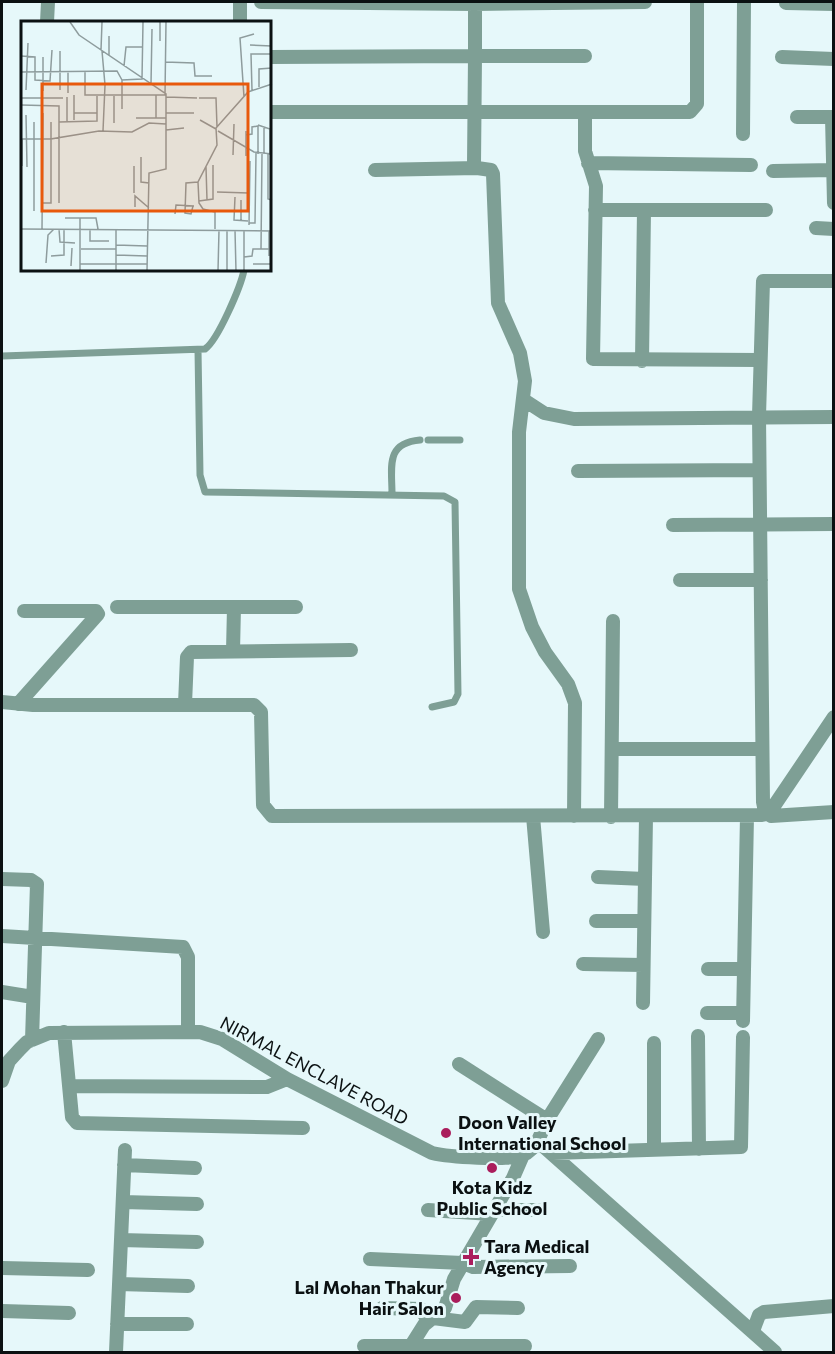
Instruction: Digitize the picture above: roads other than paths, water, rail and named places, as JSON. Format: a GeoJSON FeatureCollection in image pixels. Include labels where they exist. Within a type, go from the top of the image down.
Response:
{"type":"FeatureCollection","features":[{"type":"Feature","properties":{"kind":"street"},"geometry":{"type":"LineString","coordinates":[[47,21],[48,2]]}},
{"type":"Feature","properties":{"kind":"street"},"geometry":{"type":"LineString","coordinates":[[240,2],[240,21]]}},
{"type":"Feature","properties":{"kind":"street"},"geometry":{"type":"LineString","coordinates":[[261,2],[645,2]]}},
{"type":"Feature","properties":{"kind":"street"},"geometry":{"type":"LineString","coordinates":[[272,112],[690,112],[695,108],[697,2]]}},
{"type":"Feature","properties":{"kind":"street"},"geometry":{"type":"LineString","coordinates":[[743,134],[744,2]]}},
{"type":"Feature","properties":{"kind":"street"},"geometry":{"type":"LineString","coordinates":[[475,3],[474,112],[477,168]]}},
{"type":"Feature","properties":{"kind":"street"},"geometry":{"type":"LineString","coordinates":[[786,3],[834,4]]}},
{"type":"Feature","properties":{"kind":"street"},"geometry":{"type":"LineString","coordinates":[[272,57],[585,56]]}},
{"type":"Feature","properties":{"kind":"street"},"geometry":{"type":"LineString","coordinates":[[782,57],[834,59]]}},
{"type":"Feature","properties":{"kind":"street"},"geometry":{"type":"LineString","coordinates":[[585,112],[588,163],[596,186],[593,357],[598,361],[759,360]]}},
{"type":"Feature","properties":{"kind":"street"},"geometry":{"type":"LineString","coordinates":[[797,117],[833,117],[834,203]]}},
{"type":"Feature","properties":{"kind":"street"},"geometry":{"type":"LineString","coordinates":[[588,163],[751,165]]}},
{"type":"Feature","properties":{"kind":"street"},"geometry":{"type":"LineString","coordinates":[[375,170],[477,168],[491,170],[493,174],[498,303],[523,362],[524,400],[519,432],[519,590],[532,627],[545,652],[568,684],[575,703],[574,816]]}},
{"type":"Feature","properties":{"kind":"street"},"geometry":{"type":"LineString","coordinates":[[773,171],[833,170]]}},
{"type":"Feature","properties":{"kind":"street"},"geometry":{"type":"LineString","coordinates":[[595,210],[766,210]]}},
{"type":"Feature","properties":{"kind":"street"},"geometry":{"type":"LineString","coordinates":[[642,361],[644,210]]}},
{"type":"Feature","properties":{"kind":"street"},"geometry":{"type":"LineString","coordinates":[[816,228],[834,228]]}},
{"type":"Feature","properties":{"kind":"street"},"geometry":{"type":"LineString","coordinates":[[767,814],[763,802],[759,470],[759,360],[763,281],[834,281]]}},
{"type":"Feature","properties":{"kind":"street"},"geometry":{"type":"LineString","coordinates":[[524,400],[543,413],[562,418],[834,417]]}},
{"type":"Feature","properties":{"kind":"street"},"geometry":{"type":"LineString","coordinates":[[578,471],[759,470]]}},
{"type":"Feature","properties":{"kind":"street"},"geometry":{"type":"LineString","coordinates":[[673,525],[834,524]]}},
{"type":"Feature","properties":{"kind":"street"},"geometry":{"type":"LineString","coordinates":[[680,580],[760,580]]}},
{"type":"Feature","properties":{"kind":"street"},"geometry":{"type":"LineString","coordinates":[[117,607],[296,607]]}},
{"type":"Feature","properties":{"kind":"street"},"geometry":{"type":"LineString","coordinates":[[233,651],[234,607]]}},
{"type":"Feature","properties":{"kind":"street"},"geometry":{"type":"LineString","coordinates":[[18,704],[98,614],[96,611],[24,611]]}},
{"type":"Feature","properties":{"kind":"street"},"geometry":{"type":"LineString","coordinates":[[611,817],[613,621]]}},
{"type":"Feature","properties":{"kind":"street"},"geometry":{"type":"LineString","coordinates":[[186,704],[188,654],[196,651],[351,650]]}},
{"type":"Feature","properties":{"kind":"street"},"geometry":{"type":"LineString","coordinates":[[2,702],[18,704],[248,704],[260,709],[263,805],[273,816],[646,817],[834,812]]}},
{"type":"Feature","properties":{"kind":"street"},"geometry":{"type":"LineString","coordinates":[[767,814],[834,718]]}},
{"type":"Feature","properties":{"kind":"street"},"geometry":{"type":"LineString","coordinates":[[612,749],[762,749]]}},
{"type":"Feature","properties":{"kind":"street"},"geometry":{"type":"LineString","coordinates":[[532,816],[543,932]]}},
{"type":"Feature","properties":{"kind":"street"},"geometry":{"type":"LineString","coordinates":[[707,1013],[743,1017],[747,816]]}},
{"type":"Feature","properties":{"kind":"street"},"geometry":{"type":"LineString","coordinates":[[643,1002],[646,817]]}},
{"type":"Feature","properties":{"kind":"street"},"geometry":{"type":"LineString","coordinates":[[598,877],[645,879]]}},
{"type":"Feature","properties":{"kind":"street"},"geometry":{"type":"LineString","coordinates":[[2,879],[36,882],[32,1040]]}},
{"type":"Feature","properties":{"kind":"street"},"geometry":{"type":"LineString","coordinates":[[596,921],[644,921]]}},
{"type":"Feature","properties":{"kind":"street"},"geometry":{"type":"LineString","coordinates":[[2,936],[183,947],[188,957],[188,1030]]}},
{"type":"Feature","properties":{"kind":"street"},"geometry":{"type":"LineString","coordinates":[[583,964],[643,965]]}},
{"type":"Feature","properties":{"kind":"street"},"geometry":{"type":"LineString","coordinates":[[708,969],[744,969]]}},
{"type":"Feature","properties":{"kind":"street"},"geometry":{"type":"LineString","coordinates":[[2,992],[33,996]]}},
{"type":"Feature","properties":{"kind":"street","name":"NIRMAL ENCLAVE ROAD"},"geometry":{"type":"LineString","coordinates":[[2,1081],[8,1055],[32,1040],[49,1034],[188,1030],[222,1039],[287,1079],[432,1152],[455,1156],[523,1155]]}},
{"type":"Feature","properties":{"kind":"street"},"geometry":{"type":"LineString","coordinates":[[64,1032],[73,1120],[81,1124],[303,1128]]}},
{"type":"Feature","properties":{"kind":"street"},"geometry":{"type":"LineString","coordinates":[[698,1036],[699,1149]]}},
{"type":"Feature","properties":{"kind":"street"},"geometry":{"type":"LineString","coordinates":[[553,1153],[739,1148],[742,1145],[743,1037]]}},
{"type":"Feature","properties":{"kind":"street"},"geometry":{"type":"LineString","coordinates":[[409,1350],[430,1319],[445,1308],[454,1279],[523,1155],[536,1145],[547,1120],[598,1039]]}},
{"type":"Feature","properties":{"kind":"street"},"geometry":{"type":"LineString","coordinates":[[654,1043],[654,1150]]}},
{"type":"Feature","properties":{"kind":"street"},"geometry":{"type":"LineString","coordinates":[[459,1064],[547,1120]]}},
{"type":"Feature","properties":{"kind":"street"},"geometry":{"type":"LineString","coordinates":[[69,1086],[267,1087],[287,1079]]}},
{"type":"Feature","properties":{"kind":"street"},"geometry":{"type":"LineString","coordinates":[[536,1145],[543,1146],[553,1153],[753,1331],[774,1353]]}},
{"type":"Feature","properties":{"kind":"street"},"geometry":{"type":"LineString","coordinates":[[116,1353],[125,1150]]}},
{"type":"Feature","properties":{"kind":"street"},"geometry":{"type":"LineString","coordinates":[[124,1165],[195,1168]]}},
{"type":"Feature","properties":{"kind":"street"},"geometry":{"type":"LineString","coordinates":[[123,1202],[197,1204]]}},
{"type":"Feature","properties":{"kind":"street"},"geometry":{"type":"LineString","coordinates":[[428,1210],[493,1212],[538,1210]]}},
{"type":"Feature","properties":{"kind":"street"},"geometry":{"type":"LineString","coordinates":[[121,1240],[197,1242]]}},
{"type":"Feature","properties":{"kind":"street"},"geometry":{"type":"LineString","coordinates":[[370,1259],[463,1263],[473,1267],[570,1266]]}},
{"type":"Feature","properties":{"kind":"street"},"geometry":{"type":"LineString","coordinates":[[2,1268],[87,1270]]}},
{"type":"Feature","properties":{"kind":"street"},"geometry":{"type":"LineString","coordinates":[[119,1284],[188,1286]]}},
{"type":"Feature","properties":{"kind":"street"},"geometry":{"type":"LineString","coordinates":[[753,1331],[759,1316],[764,1312],[834,1306]]}},
{"type":"Feature","properties":{"kind":"street"},"geometry":{"type":"LineString","coordinates":[[382,1308],[421,1308],[430,1319],[465,1322],[476,1307],[518,1308]]}},
{"type":"Feature","properties":{"kind":"street"},"geometry":{"type":"LineString","coordinates":[[2,1311],[69,1313]]}},
{"type":"Feature","properties":{"kind":"street"},"geometry":{"type":"LineString","coordinates":[[117,1324],[187,1324]]}},
{"type":"Feature","properties":{"kind":"street"},"geometry":{"type":"LineString","coordinates":[[364,1346],[409,1350],[502,1349],[525,1346]]}},
{"type":"Feature","properties":{"kind":"lane"},"geometry":{"type":"LineString","coordinates":[[2,356],[198,350],[208,347],[236,297],[243,272]]}},
{"type":"Feature","properties":{"kind":"lane"},"geometry":{"type":"LineString","coordinates":[[198,350],[200,475],[205,492],[444,496],[455,502],[458,694],[454,702],[432,707]]}},
{"type":"Feature","properties":{"kind":"lane"},"geometry":{"type":"LineString","coordinates":[[392,494],[392,460],[395,451],[404,442],[460,440]]}},
{"type":"Feature","properties":{"kind":"place","name":"Doon Valley International School"},"geometry":{"type":"Point","coordinates":[446,1133]}},
{"type":"Feature","properties":{"kind":"place","name":"Kota Kidz Public School"},"geometry":{"type":"Point","coordinates":[492,1168]}},
{"type":"Feature","properties":{"kind":"place","name":"Tara Medical Agency"},"geometry":{"type":"Point","coordinates":[471,1257]}},
{"type":"Feature","properties":{"kind":"place","name":"Lal Mohan Thakur Hair Salon"},"geometry":{"type":"Point","coordinates":[456,1298]}}]}
